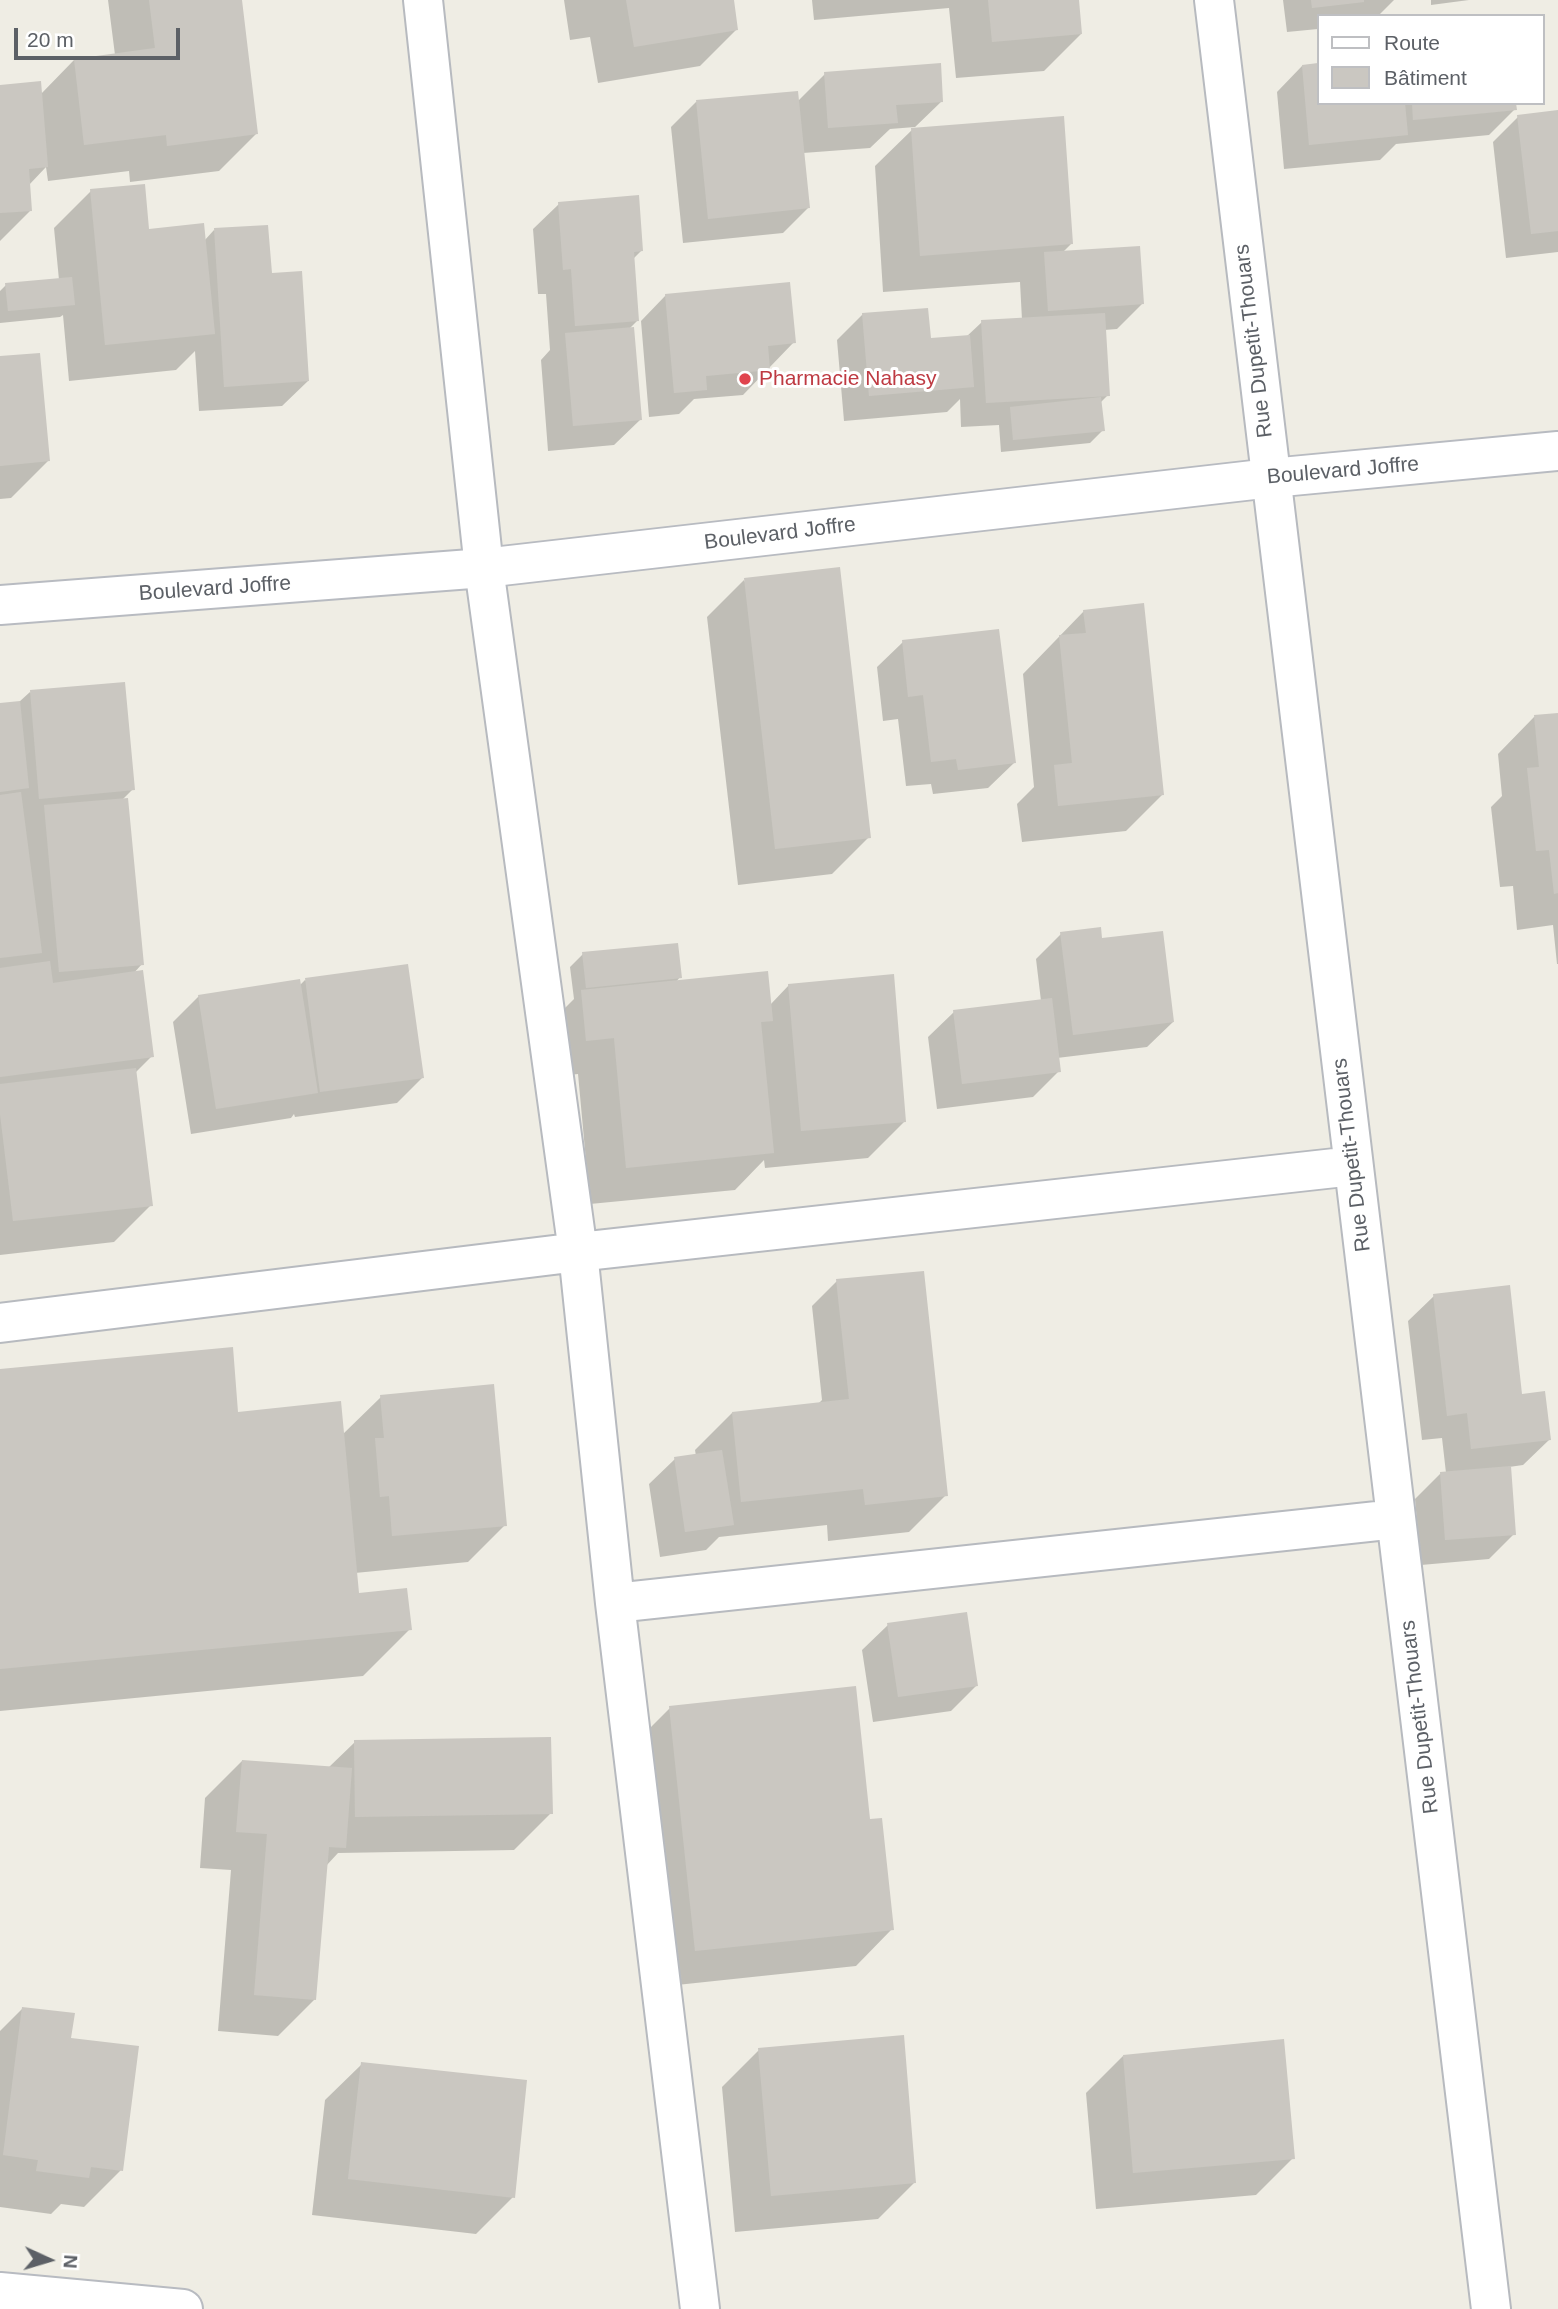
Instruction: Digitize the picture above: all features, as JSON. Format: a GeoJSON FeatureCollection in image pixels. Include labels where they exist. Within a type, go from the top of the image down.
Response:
{"type":"FeatureCollection","features":[{"type":"Feature","properties":{"kind":"street"},"geometry":{"type":"LineString","coordinates":[[423,0],[484,568],[578,1252],[615,1602],[700,2309]]}},
{"type":"Feature","properties":{"kind":"street","name":"Rue Dupetit-Thouars"},"geometry":{"type":"LineString","coordinates":[[1214,0],[1490,2309]]}},
{"type":"Feature","properties":{"kind":"street","name":"Boulevard Joffre"},"geometry":{"type":"LineString","coordinates":[[0,605],[484,568],[1271,478],[1558,451]]}},
{"type":"Feature","properties":{"kind":"street"},"geometry":{"type":"LineString","coordinates":[[0,1323],[578,1252],[1353,1166]]}},
{"type":"Feature","properties":{"kind":"street"},"geometry":{"type":"LineString","coordinates":[[615,1602],[1396,1519]]}},
{"type":"Feature","properties":{"kind":"street"},"geometry":{"type":"LineString","coordinates":[[0,2292],[183,2309]]}},
{"type":"Feature","properties":{"kind":"building"},"geometry":{"type":"Polygon","coordinates":[[[149,0],[242,0],[258,134],[167,146],[166,135],[84,145],[74,59],[155,48],[149,0]]]}},
{"type":"Feature","properties":{"kind":"building"},"geometry":{"type":"Polygon","coordinates":[[[626,0],[734,0],[738,30],[634,47],[626,0]]]}},
{"type":"Feature","properties":{"kind":"building"},"geometry":{"type":"Polygon","coordinates":[[[988,0],[1079,0],[1082,34],[992,42],[988,0]]]}},
{"type":"Feature","properties":{"kind":"building"},"geometry":{"type":"Polygon","coordinates":[[[1311,0],[1364,0],[1364,2],[1312,8],[1311,0]]]}},
{"type":"Feature","properties":{"kind":"building"},"geometry":{"type":"Polygon","coordinates":[[[941,63],[943,102],[896,105],[898,123],[828,128],[824,72],[941,63]]]}},
{"type":"Feature","properties":{"kind":"building"},"geometry":{"type":"Polygon","coordinates":[[[1316,63],[1316,105],[1405,105],[1408,135],[1309,145],[1302,65],[1316,63]]]}},
{"type":"Feature","properties":{"kind":"building"},"geometry":{"type":"Polygon","coordinates":[[[41,81],[48,167],[29,169],[32,211],[0,213],[0,85],[41,81]]]}},
{"type":"Feature","properties":{"kind":"building"},"geometry":{"type":"Polygon","coordinates":[[[798,91],[810,208],[708,219],[696,100],[798,91]]]}},
{"type":"Feature","properties":{"kind":"building"},"geometry":{"type":"Polygon","coordinates":[[[1412,105],[1516,105],[1517,110],[1413,120],[1412,105]]]}},
{"type":"Feature","properties":{"kind":"building"},"geometry":{"type":"Polygon","coordinates":[[[1558,110],[1558,231],[1531,234],[1517,115],[1558,110]]]}},
{"type":"Feature","properties":{"kind":"building"},"geometry":{"type":"Polygon","coordinates":[[[1064,116],[1073,244],[920,256],[911,128],[1064,116]]]}},
{"type":"Feature","properties":{"kind":"building"},"geometry":{"type":"Polygon","coordinates":[[[145,184],[149,229],[204,223],[215,334],[105,345],[90,189],[145,184]]]}},
{"type":"Feature","properties":{"kind":"building"},"geometry":{"type":"Polygon","coordinates":[[[639,195],[643,251],[634,252],[639,321],[575,326],[571,269],[563,270],[558,202],[639,195]]]}},
{"type":"Feature","properties":{"kind":"building"},"geometry":{"type":"Polygon","coordinates":[[[268,225],[272,273],[302,271],[309,381],[224,387],[214,228],[268,225]]]}},
{"type":"Feature","properties":{"kind":"building"},"geometry":{"type":"Polygon","coordinates":[[[1140,246],[1144,304],[1048,311],[1044,252],[1140,246]]]}},
{"type":"Feature","properties":{"kind":"building"},"geometry":{"type":"Polygon","coordinates":[[[72,277],[75,305],[8,311],[5,283],[72,277]]]}},
{"type":"Feature","properties":{"kind":"building"},"geometry":{"type":"Polygon","coordinates":[[[790,282],[796,343],[768,346],[770,370],[706,376],[707,390],[674,393],[665,294],[790,282]]]}},
{"type":"Feature","properties":{"kind":"building"},"geometry":{"type":"Polygon","coordinates":[[[928,308],[931,338],[970,335],[974,387],[869,396],[862,313],[928,308]]]}},
{"type":"Feature","properties":{"kind":"building"},"geometry":{"type":"Polygon","coordinates":[[[1105,313],[1110,396],[986,403],[981,320],[1105,313]]]}},
{"type":"Feature","properties":{"kind":"building"},"geometry":{"type":"Polygon","coordinates":[[[634,327],[642,420],[573,426],[565,333],[634,327]]]}},
{"type":"Feature","properties":{"kind":"building"},"geometry":{"type":"Polygon","coordinates":[[[40,353],[50,461],[0,466],[0,356],[40,353]]]}},
{"type":"Feature","properties":{"kind":"building"},"geometry":{"type":"Polygon","coordinates":[[[1101,397],[1105,431],[1013,440],[1010,407],[1101,397]]]}},
{"type":"Feature","properties":{"kind":"building"},"geometry":{"type":"Polygon","coordinates":[[[840,567],[871,838],[775,849],[744,578],[840,567]]]}},
{"type":"Feature","properties":{"kind":"building"},"geometry":{"type":"Polygon","coordinates":[[[1144,603],[1164,795],[1058,806],[1054,765],[1072,763],[1059,635],[1086,633],[1083,610],[1144,603]]]}},
{"type":"Feature","properties":{"kind":"building"},"geometry":{"type":"Polygon","coordinates":[[[999,629],[1016,763],[958,770],[956,759],[931,762],[923,695],[908,697],[902,640],[999,629]]]}},
{"type":"Feature","properties":{"kind":"building"},"geometry":{"type":"Polygon","coordinates":[[[125,682],[135,790],[39,799],[30,690],[125,682]]]}},
{"type":"Feature","properties":{"kind":"building"},"geometry":{"type":"Polygon","coordinates":[[[20,701],[29,788],[0,792],[0,703],[20,701]]]}},
{"type":"Feature","properties":{"kind":"building"},"geometry":{"type":"Polygon","coordinates":[[[1558,713],[1558,893],[1554,894],[1549,850],[1536,851],[1527,768],[1539,767],[1534,715],[1558,713]]]}},
{"type":"Feature","properties":{"kind":"building"},"geometry":{"type":"Polygon","coordinates":[[[21,792],[42,953],[0,958],[0,795],[21,792]]]}},
{"type":"Feature","properties":{"kind":"building"},"geometry":{"type":"Polygon","coordinates":[[[128,798],[144,965],[59,972],[44,805],[128,798]]]}},
{"type":"Feature","properties":{"kind":"building"},"geometry":{"type":"Polygon","coordinates":[[[1101,927],[1102,938],[1163,931],[1174,1022],[1073,1035],[1060,932],[1101,927]]]}},
{"type":"Feature","properties":{"kind":"building"},"geometry":{"type":"Polygon","coordinates":[[[678,943],[682,978],[586,988],[582,952],[678,943]]]}},
{"type":"Feature","properties":{"kind":"building"},"geometry":{"type":"Polygon","coordinates":[[[50,961],[53,983],[143,970],[154,1057],[0,1077],[0,968],[50,961]]]}},
{"type":"Feature","properties":{"kind":"building"},"geometry":{"type":"Polygon","coordinates":[[[408,964],[424,1078],[320,1092],[305,978],[408,964]]]}},
{"type":"Feature","properties":{"kind":"building"},"geometry":{"type":"Polygon","coordinates":[[[768,971],[773,1021],[761,1022],[774,1153],[626,1168],[614,1038],[586,1041],[581,990],[768,971]]]}},
{"type":"Feature","properties":{"kind":"building"},"geometry":{"type":"Polygon","coordinates":[[[894,974],[906,1122],[801,1131],[788,984],[894,974]]]}},
{"type":"Feature","properties":{"kind":"building"},"geometry":{"type":"Polygon","coordinates":[[[300,979],[318,1093],[216,1109],[198,995],[300,979]]]}},
{"type":"Feature","properties":{"kind":"building"},"geometry":{"type":"Polygon","coordinates":[[[1052,998],[1061,1072],[962,1084],[953,1010],[1052,998]]]}},
{"type":"Feature","properties":{"kind":"building"},"geometry":{"type":"Polygon","coordinates":[[[136,1068],[153,1206],[13,1221],[0,1114],[0,1084],[136,1068]]]}},
{"type":"Feature","properties":{"kind":"building"},"geometry":{"type":"Polygon","coordinates":[[[924,1271],[948,1496],[865,1505],[863,1489],[741,1502],[732,1412],[849,1399],[836,1279],[924,1271]]]}},
{"type":"Feature","properties":{"kind":"building"},"geometry":{"type":"Polygon","coordinates":[[[1510,1285],[1522,1394],[1545,1391],[1551,1440],[1471,1449],[1467,1413],[1447,1416],[1433,1294],[1510,1285]]]}},
{"type":"Feature","properties":{"kind":"building"},"geometry":{"type":"Polygon","coordinates":[[[233,1347],[238,1412],[341,1401],[359,1593],[407,1588],[412,1630],[0,1669],[0,1369],[233,1347]]]}},
{"type":"Feature","properties":{"kind":"building"},"geometry":{"type":"Polygon","coordinates":[[[494,1384],[507,1526],[392,1536],[389,1496],[380,1497],[375,1438],[384,1438],[380,1395],[494,1384]]]}},
{"type":"Feature","properties":{"kind":"building"},"geometry":{"type":"Polygon","coordinates":[[[722,1450],[734,1525],[685,1532],[674,1457],[722,1450]]]}},
{"type":"Feature","properties":{"kind":"building"},"geometry":{"type":"Polygon","coordinates":[[[1511,1466],[1516,1535],[1445,1540],[1440,1472],[1511,1466]]]}},
{"type":"Feature","properties":{"kind":"building"},"geometry":{"type":"Polygon","coordinates":[[[967,1612],[978,1686],[898,1697],[887,1623],[967,1612]]]}},
{"type":"Feature","properties":{"kind":"building"},"geometry":{"type":"Polygon","coordinates":[[[856,1686],[870,1819],[882,1818],[894,1930],[695,1951],[669,1706],[856,1686]]]}},
{"type":"Feature","properties":{"kind":"building"},"geometry":{"type":"Polygon","coordinates":[[[551,1737],[553,1814],[355,1817],[354,1740],[551,1737]]]}},
{"type":"Feature","properties":{"kind":"building"},"geometry":{"type":"Polygon","coordinates":[[[242,1760],[352,1768],[346,1848],[329,1847],[316,2000],[254,1995],[267,1834],[236,1832],[242,1760]]]}},
{"type":"Feature","properties":{"kind":"building"},"geometry":{"type":"Polygon","coordinates":[[[22,2007],[75,2013],[71,2038],[139,2046],[123,2171],[91,2167],[89,2178],[36,2171],[38,2160],[3,2155],[22,2007]]]}},
{"type":"Feature","properties":{"kind":"building"},"geometry":{"type":"Polygon","coordinates":[[[904,2035],[916,2183],[771,2196],[758,2048],[904,2035]]]}},
{"type":"Feature","properties":{"kind":"building"},"geometry":{"type":"Polygon","coordinates":[[[1284,2039],[1295,2159],[1133,2173],[1123,2055],[1284,2039]]]}},
{"type":"Feature","properties":{"kind":"building"},"geometry":{"type":"Polygon","coordinates":[[[361,2062],[527,2080],[515,2198],[348,2179],[361,2062]]]}},
{"type":"Feature","properties":{"kind":"place","name":"Pharmacie Nahasy"},"geometry":{"type":"Point","coordinates":[745,379]}}]}
